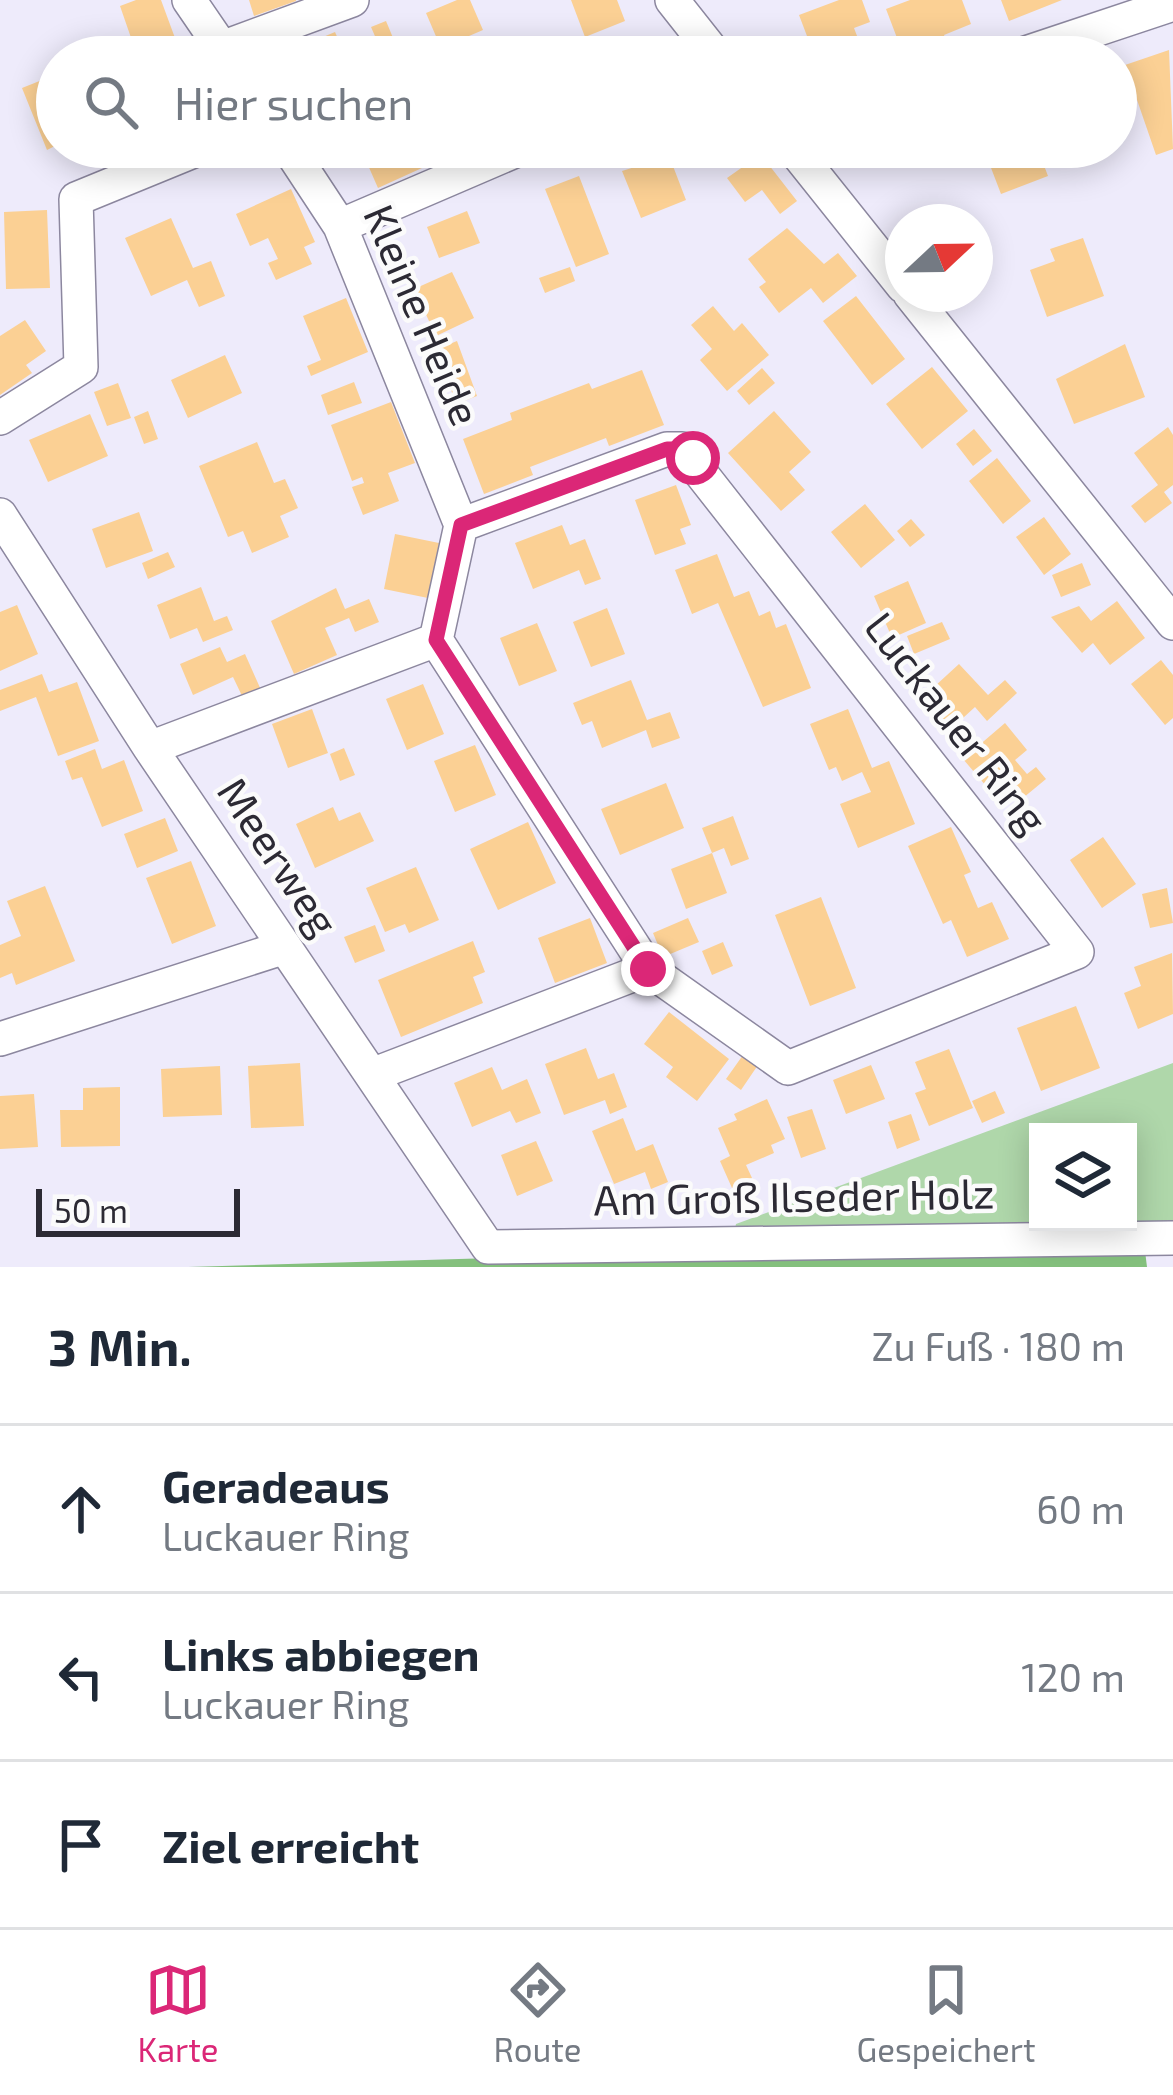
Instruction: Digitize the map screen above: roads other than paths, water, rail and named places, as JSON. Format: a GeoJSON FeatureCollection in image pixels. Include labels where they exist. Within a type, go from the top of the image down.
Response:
{"type":"FeatureCollection","features":[{"type":"Feature","properties":{"kind":"street"},"geometry":{"type":"LineString","coordinates":[[189,0],[214,36]]}},
{"type":"Feature","properties":{"kind":"street"},"geometry":{"type":"LineString","coordinates":[[264,36],[352,0]]}},
{"type":"Feature","properties":{"kind":"street"},"geometry":{"type":"LineString","coordinates":[[672,0],[700,36]]}},
{"type":"Feature","properties":{"kind":"street"},"geometry":{"type":"LineString","coordinates":[[1077,36],[1173,4]]}},
{"type":"Feature","properties":{"kind":"street"},"geometry":{"type":"LineString","coordinates":[[0,418],[82,367],[76,199],[152,168]]}},
{"type":"Feature","properties":{"kind":"street","name":"Kleine Heide"},"geometry":{"type":"LineString","coordinates":[[302,168],[340,226],[461,525]]}},
{"type":"Feature","properties":{"kind":"street"},"geometry":{"type":"LineString","coordinates":[[340,226],[475,168]]}},
{"type":"Feature","properties":{"kind":"street"},"geometry":{"type":"LineString","coordinates":[[809,168],[885,263]]}},
{"type":"Feature","properties":{"kind":"street"},"geometry":{"type":"LineString","coordinates":[[924,312],[1173,623]]}},
{"type":"Feature","properties":{"kind":"street","name":"Luckauer Ring"},"geometry":{"type":"LineString","coordinates":[[436,640],[648,969],[788,1068],[1077,952],[682,449],[667,449],[461,525]]}},
{"type":"Feature","properties":{"kind":"street","name":"Meerweg"},"geometry":{"type":"LineString","coordinates":[[0,515],[150,748],[488,1247]]}},
{"type":"Feature","properties":{"kind":"street"},"geometry":{"type":"LineString","coordinates":[[150,748],[436,640],[461,525]]}},
{"type":"Feature","properties":{"kind":"street"},"geometry":{"type":"LineString","coordinates":[[0,1039],[285,947]]}},
{"type":"Feature","properties":{"kind":"street"},"geometry":{"type":"LineString","coordinates":[[372,1075],[648,969]]}},
{"type":"Feature","properties":{"kind":"street","name":"Am Groß Ilseder Holz"},"geometry":{"type":"LineString","coordinates":[[488,1247],[1173,1238]]}}]}
